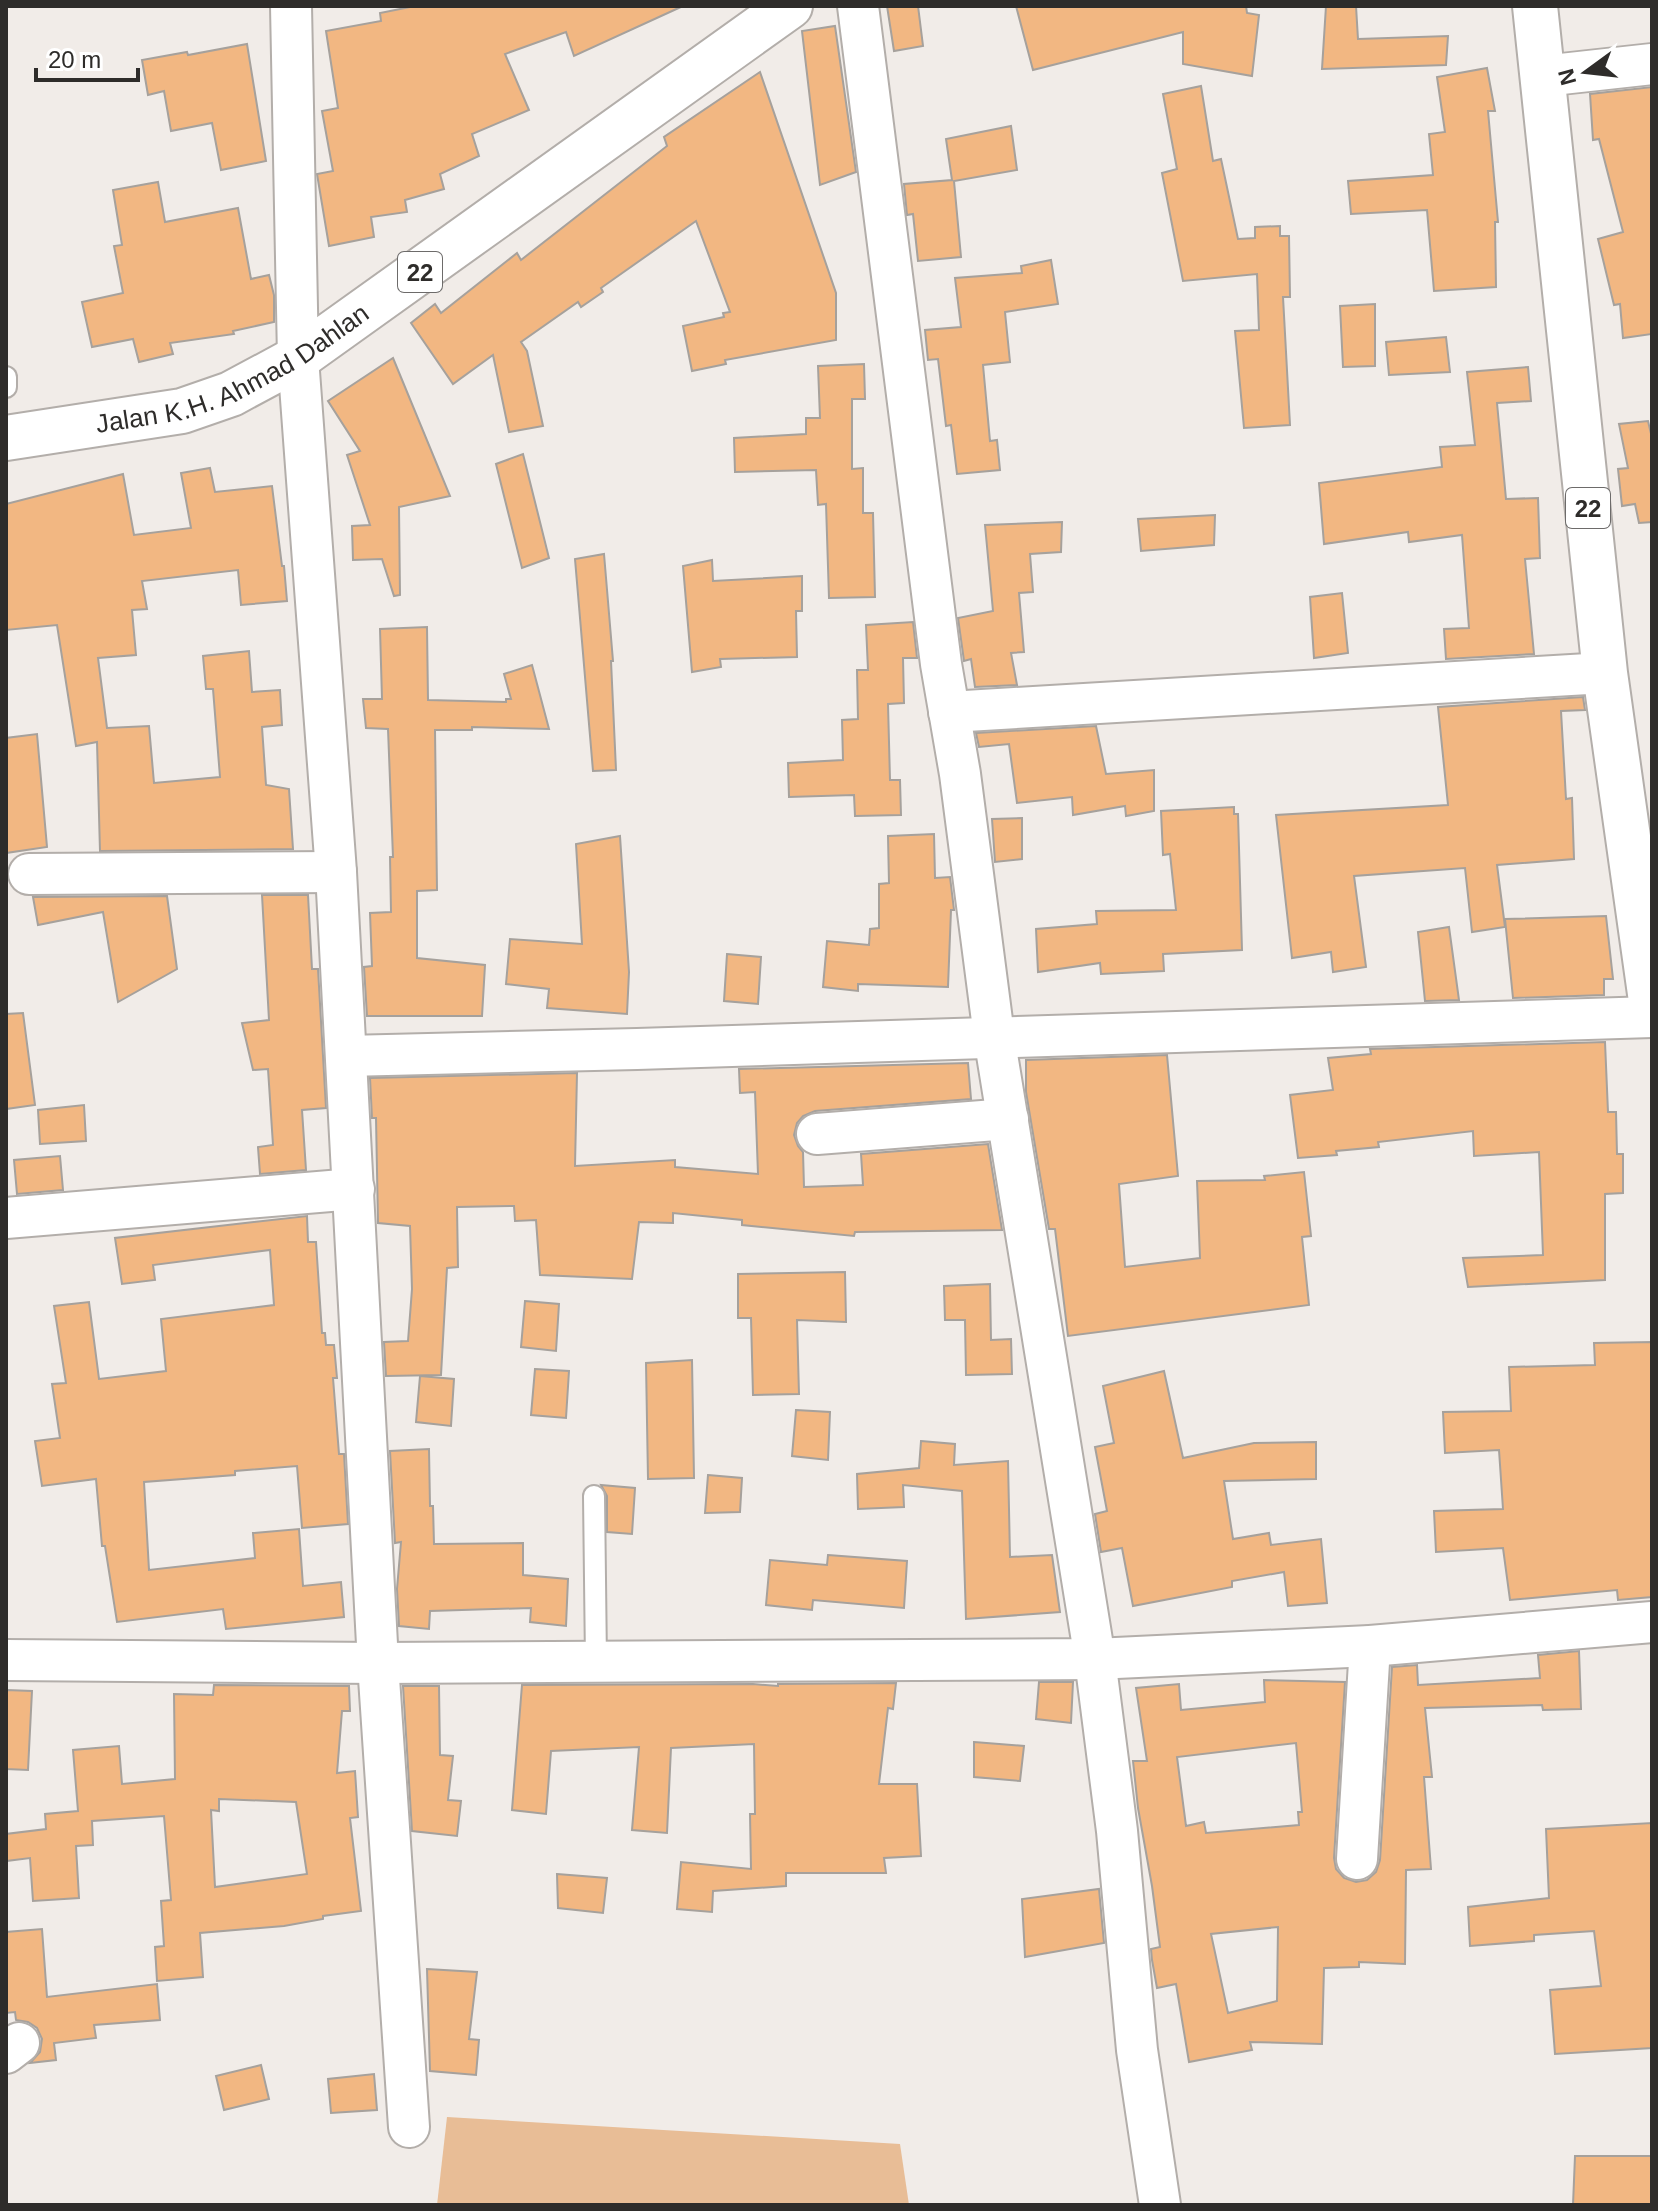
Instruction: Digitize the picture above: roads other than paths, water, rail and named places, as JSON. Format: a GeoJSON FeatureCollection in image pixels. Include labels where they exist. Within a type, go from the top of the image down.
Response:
{"type":"FeatureCollection","features":[{"type":"Feature","properties":{"kind":"highway","name":"Jalan K.H. Ahmad Dahlan"},"geometry":{"type":"LineString","coordinates":[[6,438],[182,411],[231,394],[298,358],[790,6]]}},
{"type":"Feature","properties":{"kind":"highway","name":"22"},"geometry":{"type":"LineString","coordinates":[[1535,6],[1605,673],[1652,1008]]}},
{"type":"Feature","properties":{"kind":"street"},"geometry":{"type":"LineString","coordinates":[[291,6],[298,358],[336,872],[378,1663],[409,2127]]}},
{"type":"Feature","properties":{"kind":"street"},"geometry":{"type":"LineString","coordinates":[[858,6],[994,1036],[1095,1659],[1117,1831],[1137,2050],[1160,2205]]}},
{"type":"Feature","properties":{"kind":"street"},"geometry":{"type":"LineString","coordinates":[[1543,76],[1652,64]]}},
{"type":"Feature","properties":{"kind":"street"},"geometry":{"type":"LineString","coordinates":[[949,712],[1605,673]]}},
{"type":"Feature","properties":{"kind":"street"},"geometry":{"type":"LineString","coordinates":[[29,874],[336,872]]}},
{"type":"Feature","properties":{"kind":"street"},"geometry":{"type":"LineString","coordinates":[[346,1056],[1652,1017]]}},
{"type":"Feature","properties":{"kind":"street"},"geometry":{"type":"LineString","coordinates":[[817,1134],[1008,1119]]}},
{"type":"Feature","properties":{"kind":"street"},"geometry":{"type":"LineString","coordinates":[[6,1218],[354,1189]]}},
{"type":"Feature","properties":{"kind":"street"},"geometry":{"type":"LineString","coordinates":[[6,1660],[378,1663],[1095,1659],[1370,1646],[1652,1622]]}},
{"type":"Feature","properties":{"kind":"street"},"geometry":{"type":"LineString","coordinates":[[1357,1859],[1370,1646]]}},
{"type":"Feature","properties":{"kind":"lane"},"geometry":{"type":"LineString","coordinates":[[6,377],[6,387]]}},
{"type":"Feature","properties":{"kind":"lane"},"geometry":{"type":"LineString","coordinates":[[594,1496],[596,1662]]}}]}
